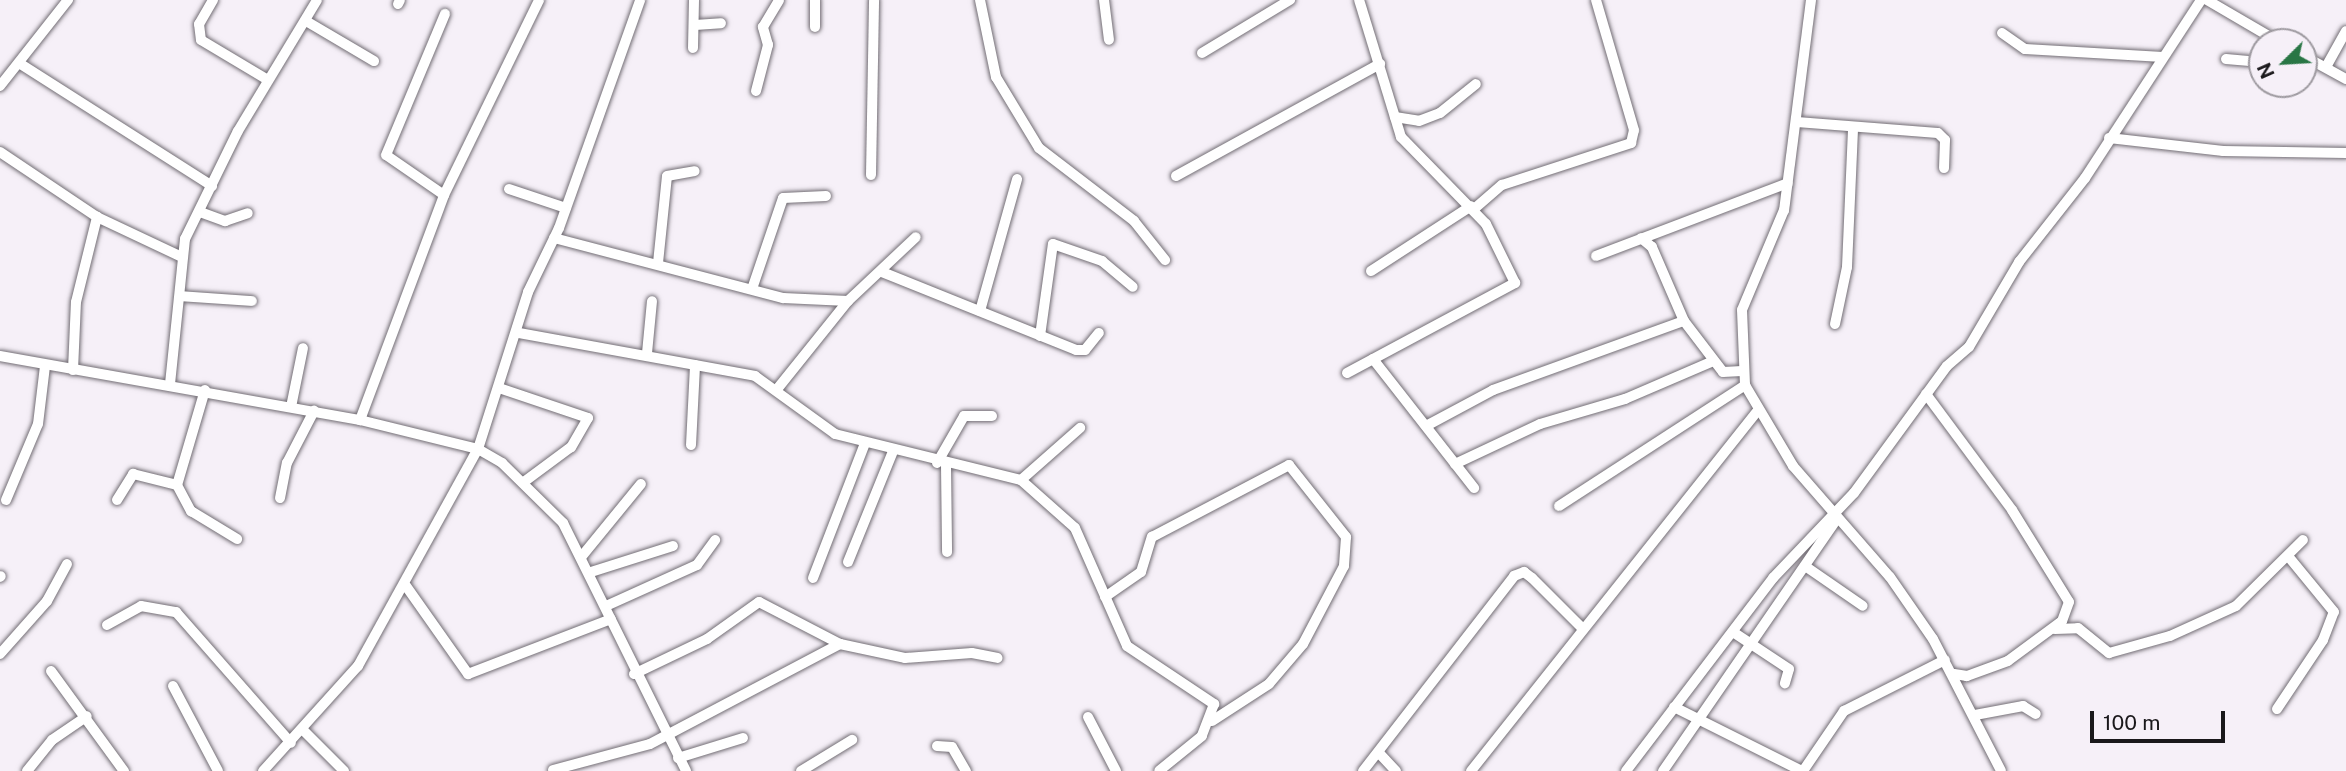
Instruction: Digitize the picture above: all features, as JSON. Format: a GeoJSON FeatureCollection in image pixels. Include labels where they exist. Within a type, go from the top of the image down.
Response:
{"type":"FeatureCollection","features":[{"type":"Feature","properties":{"kind":"street"},"geometry":{"type":"LineString","coordinates":[[0,86],[68,0]]}},
{"type":"Feature","properties":{"kind":"street"},"geometry":{"type":"LineString","coordinates":[[213,0],[199,24],[201,40],[268,80]]}},
{"type":"Feature","properties":{"kind":"street"},"geometry":{"type":"LineString","coordinates":[[170,384],[180,296],[180,256],[212,186],[268,80],[317,0]]}},
{"type":"Feature","properties":{"kind":"street"},"geometry":{"type":"LineString","coordinates":[[360,420],[444,195],[540,0]]}},
{"type":"Feature","properties":{"kind":"street"},"geometry":{"type":"LineString","coordinates":[[263,771],[303,730],[358,666],[406,586],[478,449],[519,333],[528,292],[566,208],[640,0]]}},
{"type":"Feature","properties":{"kind":"street"},"geometry":{"type":"LineString","coordinates":[[693,48],[694,0]]}},
{"type":"Feature","properties":{"kind":"street"},"geometry":{"type":"LineString","coordinates":[[756,91],[768,46],[763,27],[779,0]]}},
{"type":"Feature","properties":{"kind":"street"},"geometry":{"type":"LineString","coordinates":[[814,27],[815,0]]}},
{"type":"Feature","properties":{"kind":"street"},"geometry":{"type":"LineString","coordinates":[[870,176],[874,0]]}},
{"type":"Feature","properties":{"kind":"street"},"geometry":{"type":"LineString","coordinates":[[980,0],[999,84],[1039,148],[1134,221],[1165,260]]}},
{"type":"Feature","properties":{"kind":"street"},"geometry":{"type":"LineString","coordinates":[[1104,0],[1109,40]]}},
{"type":"Feature","properties":{"kind":"street"},"geometry":{"type":"LineString","coordinates":[[1202,52],[1290,0]]}},
{"type":"Feature","properties":{"kind":"street"},"geometry":{"type":"LineString","coordinates":[[1347,373],[1513,287],[1494,237],[1472,207],[1425,167],[1395,117],[1359,0]]}},
{"type":"Feature","properties":{"kind":"street"},"geometry":{"type":"LineString","coordinates":[[1371,271],[1502,185],[1631,143],[1634,130],[1596,0]]}},
{"type":"Feature","properties":{"kind":"street"},"geometry":{"type":"LineString","coordinates":[[1811,0],[1784,210],[1742,310],[1742,371],[1745,385],[1756,413],[1835,517],[1890,577],[1962,687],[2001,771]]}},
{"type":"Feature","properties":{"kind":"street"},"geometry":{"type":"LineString","coordinates":[[1627,770],[1733,632],[1835,517],[1926,394],[1969,347],[2019,262],[2109,138],[2201,0]]}},
{"type":"Feature","properties":{"kind":"street"},"geometry":{"type":"LineString","coordinates":[[2207,0],[2255,28]]}},
{"type":"Feature","properties":{"kind":"street"},"geometry":{"type":"LineString","coordinates":[[444,14],[386,155],[444,195]]}},
{"type":"Feature","properties":{"kind":"street"},"geometry":{"type":"LineString","coordinates":[[306,21],[374,61]]}},
{"type":"Feature","properties":{"kind":"street"},"geometry":{"type":"LineString","coordinates":[[695,25],[721,23]]}},
{"type":"Feature","properties":{"kind":"street"},"geometry":{"type":"LineString","coordinates":[[2326,68],[2346,31]]}},
{"type":"Feature","properties":{"kind":"street"},"geometry":{"type":"LineString","coordinates":[[2002,33],[2025,49],[2163,57]]}},
{"type":"Feature","properties":{"kind":"street"},"geometry":{"type":"LineString","coordinates":[[2226,59],[2248,61]]}},
{"type":"Feature","properties":{"kind":"street"},"geometry":{"type":"LineString","coordinates":[[19,63],[212,186]]}},
{"type":"Feature","properties":{"kind":"street"},"geometry":{"type":"LineString","coordinates":[[1176,176],[1380,64]]}},
{"type":"Feature","properties":{"kind":"street"},"geometry":{"type":"LineString","coordinates":[[2318,64],[2346,79]]}},
{"type":"Feature","properties":{"kind":"street"},"geometry":{"type":"LineString","coordinates":[[1395,117],[1419,121],[1440,113],[1476,84]]}},
{"type":"Feature","properties":{"kind":"street"},"geometry":{"type":"LineString","coordinates":[[1797,122],[1944,135],[1944,169]]}},
{"type":"Feature","properties":{"kind":"street"},"geometry":{"type":"LineString","coordinates":[[1835,324],[1847,267],[1853,128]]}},
{"type":"Feature","properties":{"kind":"street"},"geometry":{"type":"LineString","coordinates":[[2109,138],[2223,151],[2346,153]]}},
{"type":"Feature","properties":{"kind":"street"},"geometry":{"type":"LineString","coordinates":[[0,152],[97,217],[180,256]]}},
{"type":"Feature","properties":{"kind":"street"},"geometry":{"type":"LineString","coordinates":[[659,263],[667,176],[695,171]]}},
{"type":"Feature","properties":{"kind":"street"},"geometry":{"type":"LineString","coordinates":[[980,311],[1017,179]]}},
{"type":"Feature","properties":{"kind":"street"},"geometry":{"type":"LineString","coordinates":[[1596,256],[1788,183]]}},
{"type":"Feature","properties":{"kind":"street"},"geometry":{"type":"LineString","coordinates":[[509,189],[566,208]]}},
{"type":"Feature","properties":{"kind":"street"},"geometry":{"type":"LineString","coordinates":[[752,289],[783,198],[826,196]]}},
{"type":"Feature","properties":{"kind":"street"},"geometry":{"type":"LineString","coordinates":[[200,212],[225,221],[248,213]]}},
{"type":"Feature","properties":{"kind":"street"},"geometry":{"type":"LineString","coordinates":[[73,370],[76,302],[97,217]]}},
{"type":"Feature","properties":{"kind":"street"},"geometry":{"type":"LineString","coordinates":[[1652,247],[1653,233]]}},
{"type":"Feature","properties":{"kind":"street"},"geometry":{"type":"LineString","coordinates":[[554,237],[796,300],[848,301]]}},
{"type":"Feature","properties":{"kind":"street"},"geometry":{"type":"LineString","coordinates":[[778,388],[848,301],[882,272],[916,237]]}},
{"type":"Feature","properties":{"kind":"street"},"geometry":{"type":"LineString","coordinates":[[1641,238],[1652,247],[1684,321],[1711,362],[1723,372],[1742,371]]}},
{"type":"Feature","properties":{"kind":"street"},"geometry":{"type":"LineString","coordinates":[[1040,336],[1053,244],[1102,261],[1133,287]]}},
{"type":"Feature","properties":{"kind":"street"},"geometry":{"type":"LineString","coordinates":[[882,272],[1081,351],[1099,333]]}},
{"type":"Feature","properties":{"kind":"street"},"geometry":{"type":"LineString","coordinates":[[180,296],[252,301]]}},
{"type":"Feature","properties":{"kind":"street"},"geometry":{"type":"LineString","coordinates":[[648,353],[652,301]]}},
{"type":"Feature","properties":{"kind":"street"},"geometry":{"type":"LineString","coordinates":[[1426,426],[1493,390],[1684,321]]}},
{"type":"Feature","properties":{"kind":"street"},"geometry":{"type":"LineString","coordinates":[[519,333],[648,353],[695,365],[742,372],[778,388],[829,432],[942,464],[1021,480],[1075,528],[1127,646],[1208,697],[1212,721]]}},
{"type":"Feature","properties":{"kind":"street"},"geometry":{"type":"LineString","coordinates":[[291,407],[303,348]]}},
{"type":"Feature","properties":{"kind":"street"},"geometry":{"type":"LineString","coordinates":[[0,356],[314,411],[478,449],[525,481],[582,555],[634,674],[685,771]]}},
{"type":"Feature","properties":{"kind":"street"},"geometry":{"type":"LineString","coordinates":[[1373,359],[1474,488]]}},
{"type":"Feature","properties":{"kind":"street"},"geometry":{"type":"LineString","coordinates":[[1455,464],[1540,424],[1625,400],[1711,362]]}},
{"type":"Feature","properties":{"kind":"street"},"geometry":{"type":"LineString","coordinates":[[691,446],[695,365]]}},
{"type":"Feature","properties":{"kind":"street"},"geometry":{"type":"LineString","coordinates":[[6,500],[38,424],[45,366]]}},
{"type":"Feature","properties":{"kind":"street"},"geometry":{"type":"LineString","coordinates":[[1559,506],[1745,385]]}},
{"type":"Feature","properties":{"kind":"street"},"geometry":{"type":"LineString","coordinates":[[499,388],[589,418],[571,447],[525,481]]}},
{"type":"Feature","properties":{"kind":"street"},"geometry":{"type":"LineString","coordinates":[[205,390],[177,485],[191,511],[237,539]]}},
{"type":"Feature","properties":{"kind":"street"},"geometry":{"type":"LineString","coordinates":[[1926,394],[2065,593],[2067,611],[2053,629],[2008,661],[1967,676],[1954,674]]}},
{"type":"Feature","properties":{"kind":"street"},"geometry":{"type":"LineString","coordinates":[[1917,407],[1933,406]]}},
{"type":"Feature","properties":{"kind":"street"},"geometry":{"type":"LineString","coordinates":[[280,498],[287,463],[314,411]]}},
{"type":"Feature","properties":{"kind":"street"},"geometry":{"type":"LineString","coordinates":[[1471,771],[1581,626],[1756,413]]}},
{"type":"Feature","properties":{"kind":"street"},"geometry":{"type":"LineString","coordinates":[[947,552],[942,464],[964,416],[992,416]]}},
{"type":"Feature","properties":{"kind":"street"},"geometry":{"type":"LineString","coordinates":[[1021,480],[1080,428]]}},
{"type":"Feature","properties":{"kind":"street"},"geometry":{"type":"LineString","coordinates":[[813,578],[865,443]]}},
{"type":"Feature","properties":{"kind":"street"},"geometry":{"type":"LineString","coordinates":[[848,562],[893,451]]}},
{"type":"Feature","properties":{"kind":"street"},"geometry":{"type":"LineString","coordinates":[[1105,597],[1141,572],[1152,537],[1289,465],[1346,537],[1344,566],[1303,644],[1269,684],[1212,721],[1178,766],[1159,771]]}},
{"type":"Feature","properties":{"kind":"street"},"geometry":{"type":"LineString","coordinates":[[117,500],[137,473],[177,485]]}},
{"type":"Feature","properties":{"kind":"street"},"geometry":{"type":"LineString","coordinates":[[582,555],[640,484]]}},
{"type":"Feature","properties":{"kind":"street"},"geometry":{"type":"LineString","coordinates":[[1664,771],[1748,642],[1805,566],[1835,517]]}},
{"type":"Feature","properties":{"kind":"street"},"geometry":{"type":"LineString","coordinates":[[606,606],[697,565],[715,540]]}},
{"type":"Feature","properties":{"kind":"street"},"geometry":{"type":"LineString","coordinates":[[2053,629],[2078,628],[2109,653],[2170,636],[2236,606],[2303,540]]}},
{"type":"Feature","properties":{"kind":"street"},"geometry":{"type":"LineString","coordinates":[[591,572],[673,546]]}},
{"type":"Feature","properties":{"kind":"street"},"geometry":{"type":"LineString","coordinates":[[2277,709],[2323,640],[2334,612],[2288,556]]}},
{"type":"Feature","properties":{"kind":"street"},"geometry":{"type":"LineString","coordinates":[[0,654],[47,601],[67,564]]}},
{"type":"Feature","properties":{"kind":"street"},"geometry":{"type":"LineString","coordinates":[[1805,566],[1863,606]]}},
{"type":"Feature","properties":{"kind":"street"},"geometry":{"type":"LineString","coordinates":[[1367,767],[1514,576],[1524,572],[1581,626]]}},
{"type":"Feature","properties":{"kind":"street"},"geometry":{"type":"LineString","coordinates":[[406,586],[468,674],[611,619]]}},
{"type":"Feature","properties":{"kind":"street"},"geometry":{"type":"LineString","coordinates":[[634,674],[707,639],[759,602],[840,644],[905,658],[972,653],[998,658]]}},
{"type":"Feature","properties":{"kind":"street"},"geometry":{"type":"LineString","coordinates":[[107,625],[141,606],[176,612],[291,743]]}},
{"type":"Feature","properties":{"kind":"street"},"geometry":{"type":"LineString","coordinates":[[1733,632],[1789,669],[1785,682]]}},
{"type":"Feature","properties":{"kind":"street"},"geometry":{"type":"LineString","coordinates":[[552,770],[650,744],[664,734],[744,698],[840,644]]}},
{"type":"Feature","properties":{"kind":"street"},"geometry":{"type":"LineString","coordinates":[[1674,707],[1803,771],[1844,711],[1945,660]]}},
{"type":"Feature","properties":{"kind":"street"},"geometry":{"type":"LineString","coordinates":[[51,671],[87,716],[124,771]]}},
{"type":"Feature","properties":{"kind":"street"},"geometry":{"type":"LineString","coordinates":[[1962,687],[1967,676]]}},
{"type":"Feature","properties":{"kind":"street"},"geometry":{"type":"LineString","coordinates":[[173,686],[218,771]]}},
{"type":"Feature","properties":{"kind":"street"},"geometry":{"type":"LineString","coordinates":[[1975,715],[2023,706],[2036,714]]}},
{"type":"Feature","properties":{"kind":"street"},"geometry":{"type":"LineString","coordinates":[[27,771],[52,740],[87,716]]}},
{"type":"Feature","properties":{"kind":"street"},"geometry":{"type":"LineString","coordinates":[[1088,717],[1116,771]]}},
{"type":"Feature","properties":{"kind":"street"},"geometry":{"type":"LineString","coordinates":[[303,730],[344,771]]}},
{"type":"Feature","properties":{"kind":"street"},"geometry":{"type":"LineString","coordinates":[[678,758],[743,738]]}},
{"type":"Feature","properties":{"kind":"street"},"geometry":{"type":"LineString","coordinates":[[802,771],[852,740]]}},
{"type":"Feature","properties":{"kind":"street"},"geometry":{"type":"LineString","coordinates":[[937,746],[952,747],[966,771]]}},
{"type":"Feature","properties":{"kind":"street"},"geometry":{"type":"LineString","coordinates":[[1378,752],[1385,763],[1396,771]]}},
{"type":"Feature","properties":{"kind":"street"},"geometry":{"type":"LineString","coordinates":[[1367,767],[1385,763]]}}]}
